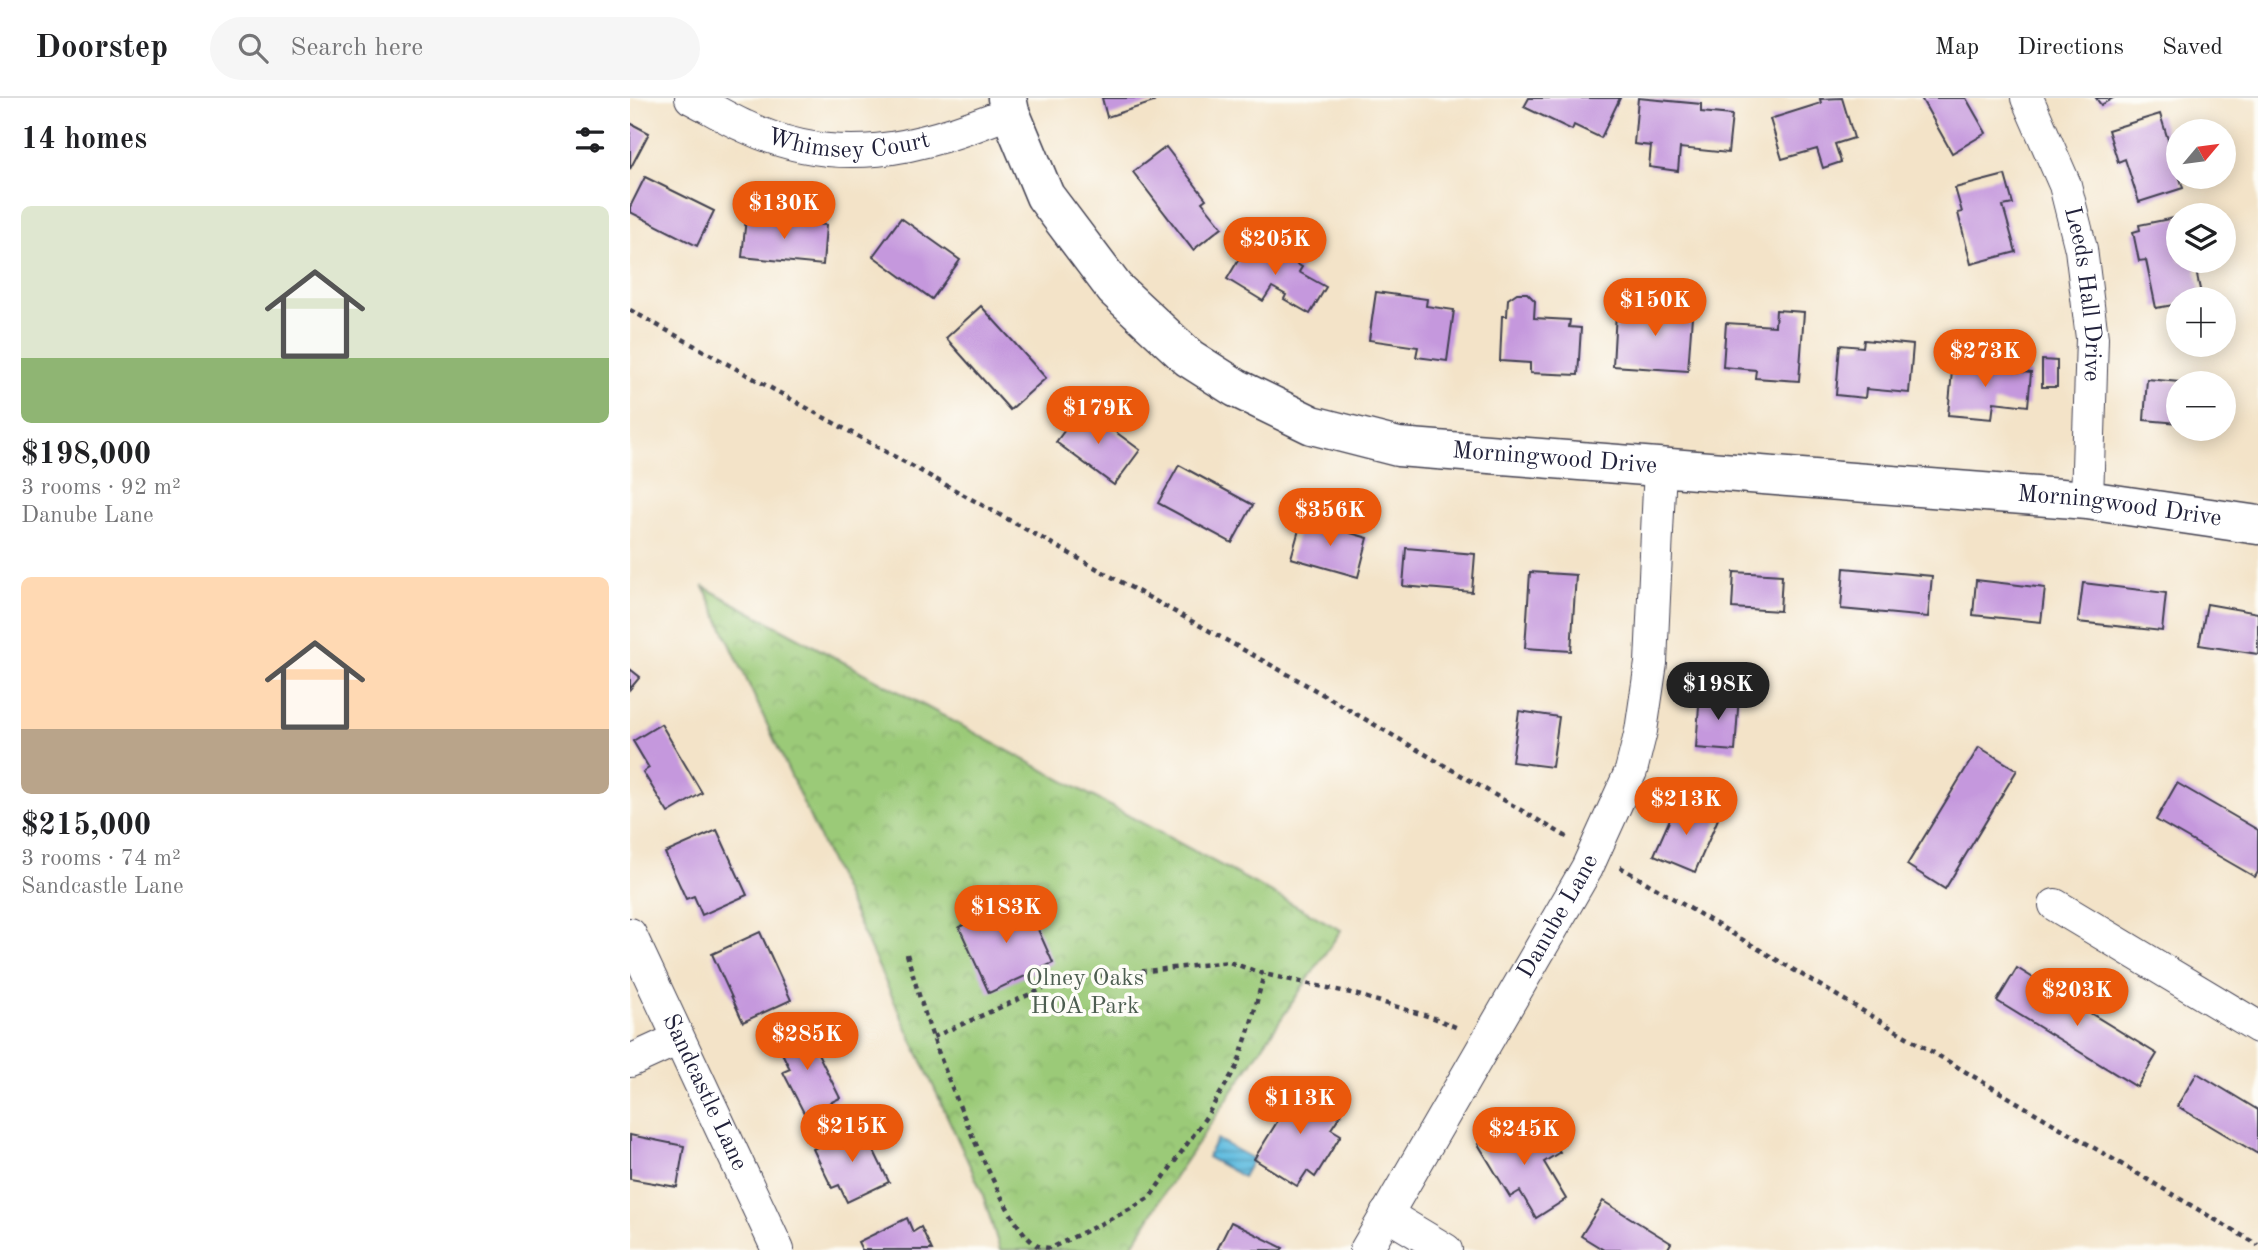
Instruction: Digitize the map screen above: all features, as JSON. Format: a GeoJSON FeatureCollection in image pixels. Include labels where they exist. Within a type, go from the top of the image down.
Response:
{"type":"FeatureCollection","features":[{"type":"Feature","properties":{"kind":"street","name":"Whimsey Court"},"geometry":{"type":"LineString","coordinates":[[691,98],[745,127],[774,138],[831,150],[858,152],[883,151],[960,133],[1009,105]]}},
{"type":"Feature","properties":{"kind":"street","name":"Leeds Hall Drive"},"geometry":{"type":"LineString","coordinates":[[2026,98],[2065,185],[2081,249],[2092,338],[2087,500]]}},
{"type":"Feature","properties":{"kind":"street","name":"Morningwood Drive"},"geometry":{"type":"LineString","coordinates":[[1009,105],[1045,196],[1115,289],[1189,358],[1236,388],[1312,425],[1398,447],[2087,500],[2258,525]]}},
{"type":"Feature","properties":{"kind":"street","name":"Danube Lane"},"geometry":{"type":"LineString","coordinates":[[1366,1250],[1594,852],[1631,771],[1641,731],[1651,663],[1660,467]]}},
{"type":"Feature","properties":{"kind":"street"},"geometry":{"type":"LineString","coordinates":[[2055,905],[2258,1027]]}},
{"type":"Feature","properties":{"kind":"street","name":"Sandcastle Lane"},"geometry":{"type":"LineString","coordinates":[[630,934],[778,1250]]}},
{"type":"Feature","properties":{"kind":"street"},"geometry":{"type":"LineString","coordinates":[[630,1061],[678,1039]]}},
{"type":"Feature","properties":{"kind":"street"},"geometry":{"type":"LineString","coordinates":[[1386,1214],[1446,1250]]}},
{"type":"Feature","properties":{"kind":"path"},"geometry":{"type":"LineString","coordinates":[[630,310],[1286,674],[1594,852],[2258,1245]]}},
{"type":"Feature","properties":{"kind":"path"},"geometry":{"type":"LineString","coordinates":[[907,954],[933,1037],[967,1125],[1005,1204],[1024,1233],[1037,1246],[1051,1248],[1150,1197],[1206,1117],[1237,1066],[1264,974]]}},
{"type":"Feature","properties":{"kind":"path"},"geometry":{"type":"LineString","coordinates":[[933,1037],[1051,985],[1072,979],[1229,962],[1264,974],[1351,993],[1434,1018],[1487,1040]]}},
{"type":"Feature","properties":{"kind":"green space","name":"Olney Oaks HOA Park"},"geometry":{"type":"Polygon","coordinates":[[[704,587],[1341,930],[1168,1187],[1130,1250],[1000,1250],[982,1192],[704,587]]]}},
{"type":"Feature","properties":{"kind":"water"},"geometry":{"type":"Polygon","coordinates":[[[1217,1139],[1253,1159],[1243,1177],[1207,1157],[1217,1139]]]}},
{"type":"Feature","properties":{"kind":"building"},"geometry":{"type":"Polygon","coordinates":[[[1102,98],[1152,98],[1154,102],[1107,117],[1102,98]]]}},
{"type":"Feature","properties":{"kind":"building"},"geometry":{"type":"Polygon","coordinates":[[[1529,98],[1620,98],[1601,138],[1574,125],[1572,130],[1524,107],[1529,98]]]}},
{"type":"Feature","properties":{"kind":"building"},"geometry":{"type":"Polygon","coordinates":[[[1638,98],[1701,104],[1701,112],[1732,115],[1728,153],[1680,148],[1678,171],[1649,167],[1651,146],[1634,144],[1638,98]]]}},
{"type":"Feature","properties":{"kind":"building"},"geometry":{"type":"Polygon","coordinates":[[[1842,98],[1854,138],[1835,144],[1841,162],[1823,168],[1817,149],[1782,159],[1770,119],[1821,103],[1820,99],[1842,98]]]}},
{"type":"Feature","properties":{"kind":"building"},"geometry":{"type":"Polygon","coordinates":[[[1921,98],[1966,98],[1986,133],[1952,153],[1921,98]]]}},
{"type":"Feature","properties":{"kind":"building"},"geometry":{"type":"Polygon","coordinates":[[[2096,98],[2113,98],[2101,105],[2096,98]]]}},
{"type":"Feature","properties":{"kind":"building"},"geometry":{"type":"Polygon","coordinates":[[[2160,114],[2166,133],[2166,189],[2180,189],[2139,202],[2125,159],[2118,162],[2108,130],[2160,114]]]}},
{"type":"Feature","properties":{"kind":"building"},"geometry":{"type":"Polygon","coordinates":[[[630,123],[649,133],[630,169],[630,123]]]}},
{"type":"Feature","properties":{"kind":"building"},"geometry":{"type":"Polygon","coordinates":[[[1166,147],[1206,199],[1202,202],[1222,227],[1193,250],[1133,172],[1166,147]]]}},
{"type":"Feature","properties":{"kind":"building"},"geometry":{"type":"Polygon","coordinates":[[[2005,175],[2013,204],[2003,206],[2016,252],[1971,264],[1958,213],[1962,212],[1955,188],[2005,175]]]}},
{"type":"Feature","properties":{"kind":"building"},"geometry":{"type":"Polygon","coordinates":[[[645,177],[714,211],[697,246],[630,212],[645,177]]]}},
{"type":"Feature","properties":{"kind":"building"},"geometry":{"type":"Polygon","coordinates":[[[746,218],[826,225],[823,265],[742,257],[746,218]]]}},
{"type":"Feature","properties":{"kind":"building"},"geometry":{"type":"Polygon","coordinates":[[[901,218],[960,260],[932,299],[873,256],[901,218]]]}},
{"type":"Feature","properties":{"kind":"building"},"geometry":{"type":"Polygon","coordinates":[[[2166,220],[2166,273],[2197,273],[2199,287],[2166,287],[2166,306],[2156,308],[2146,260],[2139,261],[2133,232],[2140,230],[2139,225],[2166,220]]]}},
{"type":"Feature","properties":{"kind":"building"},"geometry":{"type":"Polygon","coordinates":[[[1252,237],[1302,267],[1299,272],[1326,287],[1310,314],[1284,299],[1286,295],[1272,287],[1263,301],[1227,279],[1252,237]]]}},
{"type":"Feature","properties":{"kind":"building"},"geometry":{"type":"Polygon","coordinates":[[[1376,292],[1427,299],[1426,306],[1454,310],[1447,361],[1416,357],[1418,347],[1369,340],[1376,292]]]}},
{"type":"Feature","properties":{"kind":"building"},"geometry":{"type":"Polygon","coordinates":[[[1517,293],[1527,293],[1535,301],[1534,318],[1570,320],[1569,327],[1581,328],[1578,375],[1530,373],[1530,363],[1500,361],[1502,316],[1507,316],[1508,299],[1517,293]]]}},
{"type":"Feature","properties":{"kind":"building"},"geometry":{"type":"Polygon","coordinates":[[[1665,300],[1693,302],[1688,371],[1613,366],[1616,312],[1664,315],[1665,300]]]}},
{"type":"Feature","properties":{"kind":"building"},"geometry":{"type":"Polygon","coordinates":[[[981,306],[1046,378],[1010,410],[946,338],[981,306]]]}},
{"type":"Feature","properties":{"kind":"building"},"geometry":{"type":"Polygon","coordinates":[[[1776,310],[1804,312],[1799,381],[1755,378],[1756,370],[1723,367],[1726,323],[1775,326],[1776,310]]]}},
{"type":"Feature","properties":{"kind":"building"},"geometry":{"type":"Polygon","coordinates":[[[1864,340],[1913,345],[1909,393],[1866,389],[1865,398],[1836,395],[1840,345],[1863,347],[1864,340]]]}},
{"type":"Feature","properties":{"kind":"building"},"geometry":{"type":"Polygon","coordinates":[[[1953,360],[1996,364],[1995,369],[2031,373],[2028,406],[1994,402],[1992,419],[1948,415],[1953,360]]]}},
{"type":"Feature","properties":{"kind":"building"},"geometry":{"type":"Polygon","coordinates":[[[2042,360],[2057,361],[2057,387],[2042,387],[2042,360]]]}},
{"type":"Feature","properties":{"kind":"building"},"geometry":{"type":"Polygon","coordinates":[[[2147,379],[2166,381],[2166,422],[2144,420],[2147,379]]]}},
{"type":"Feature","properties":{"kind":"building"},"geometry":{"type":"Polygon","coordinates":[[[1082,407],[1140,450],[1114,485],[1056,442],[1082,407]]]}},
{"type":"Feature","properties":{"kind":"building"},"geometry":{"type":"Polygon","coordinates":[[[1179,465],[1253,505],[1232,543],[1158,503],[1179,465]]]}},
{"type":"Feature","properties":{"kind":"building"},"geometry":{"type":"Polygon","coordinates":[[[1302,519],[1368,538],[1358,577],[1291,558],[1302,519]]]}},
{"type":"Feature","properties":{"kind":"building"},"geometry":{"type":"Polygon","coordinates":[[[1406,548],[1475,554],[1472,592],[1403,586],[1406,548]]]}},
{"type":"Feature","properties":{"kind":"building"},"geometry":{"type":"Polygon","coordinates":[[[1844,568],[1932,576],[1928,617],[1841,609],[1844,568]]]}},
{"type":"Feature","properties":{"kind":"building"},"geometry":{"type":"Polygon","coordinates":[[[1530,572],[1576,575],[1571,651],[1525,648],[1530,572]]]}},
{"type":"Feature","properties":{"kind":"building"},"geometry":{"type":"Polygon","coordinates":[[[1734,572],[1782,575],[1780,611],[1732,608],[1734,572]]]}},
{"type":"Feature","properties":{"kind":"building"},"geometry":{"type":"Polygon","coordinates":[[[1976,580],[2045,588],[2041,622],[1973,615],[1976,580]]]}},
{"type":"Feature","properties":{"kind":"building"},"geometry":{"type":"Polygon","coordinates":[[[2083,583],[2166,593],[2162,631],[2078,622],[2083,583]]]}},
{"type":"Feature","properties":{"kind":"building"},"geometry":{"type":"Polygon","coordinates":[[[2207,604],[2258,613],[2258,654],[2199,645],[2207,604]]]}},
{"type":"Feature","properties":{"kind":"building"},"geometry":{"type":"Polygon","coordinates":[[[630,669],[640,677],[630,689],[630,669]]]}},
{"type":"Feature","properties":{"kind":"building"},"geometry":{"type":"Polygon","coordinates":[[[1700,692],[1739,695],[1735,751],[1696,748],[1700,692]]]}},
{"type":"Feature","properties":{"kind":"building"},"geometry":{"type":"Polygon","coordinates":[[[1519,711],[1559,717],[1552,767],[1512,762],[1519,711]]]}},
{"type":"Feature","properties":{"kind":"building"},"geometry":{"type":"Polygon","coordinates":[[[661,724],[702,793],[668,813],[643,772],[649,768],[633,741],[661,724]]]}},
{"type":"Feature","properties":{"kind":"building"},"geometry":{"type":"Polygon","coordinates":[[[1979,747],[2017,770],[1945,889],[1907,865],[1979,747]]]}},
{"type":"Feature","properties":{"kind":"building"},"geometry":{"type":"Polygon","coordinates":[[[2177,783],[2258,830],[2258,872],[2255,877],[2156,820],[2177,783]]]}},
{"type":"Feature","properties":{"kind":"building"},"geometry":{"type":"Polygon","coordinates":[[[1678,801],[1718,819],[1695,872],[1654,855],[1678,801]]]}},
{"type":"Feature","properties":{"kind":"building"},"geometry":{"type":"Polygon","coordinates":[[[717,830],[747,895],[702,915],[694,896],[686,899],[665,853],[717,830]]]}},
{"type":"Feature","properties":{"kind":"building"},"geometry":{"type":"Polygon","coordinates":[[[1024,898],[1053,963],[989,993],[959,927],[1024,898]]]}},
{"type":"Feature","properties":{"kind":"building"},"geometry":{"type":"Polygon","coordinates":[[[760,932],[791,1000],[743,1022],[712,954],[760,932]]]}},
{"type":"Feature","properties":{"kind":"building"},"geometry":{"type":"Polygon","coordinates":[[[2017,968],[2157,1054],[2137,1087],[1997,1001],[2017,968]]]}},
{"type":"Feature","properties":{"kind":"building"},"geometry":{"type":"Polygon","coordinates":[[[805,1027],[840,1098],[805,1115],[783,1072],[790,1069],[776,1041],[805,1027]]]}},
{"type":"Feature","properties":{"kind":"building"},"geometry":{"type":"Polygon","coordinates":[[[2197,1073],[2258,1110],[2258,1154],[2177,1106],[2197,1073]]]}},
{"type":"Feature","properties":{"kind":"building"},"geometry":{"type":"Polygon","coordinates":[[[1288,1081],[1341,1114],[1331,1129],[1341,1135],[1315,1177],[1307,1171],[1297,1186],[1254,1159],[1285,1109],[1275,1103],[1288,1081]]]}},
{"type":"Feature","properties":{"kind":"building"},"geometry":{"type":"Polygon","coordinates":[[[1517,1119],[1532,1144],[1548,1134],[1560,1152],[1544,1162],[1566,1199],[1536,1218],[1520,1191],[1510,1197],[1478,1144],[1517,1119]]]}},
{"type":"Feature","properties":{"kind":"building"},"geometry":{"type":"Polygon","coordinates":[[[862,1126],[889,1182],[847,1202],[839,1185],[832,1188],[813,1149],[862,1126]]]}},
{"type":"Feature","properties":{"kind":"building"},"geometry":{"type":"Polygon","coordinates":[[[630,1135],[684,1146],[677,1187],[630,1179],[630,1135]]]}},
{"type":"Feature","properties":{"kind":"building"},"geometry":{"type":"Polygon","coordinates":[[[1603,1201],[1671,1243],[1667,1250],[1604,1250],[1581,1236],[1603,1201]]]}},
{"type":"Feature","properties":{"kind":"building"},"geometry":{"type":"Polygon","coordinates":[[[907,1218],[913,1232],[921,1227],[932,1250],[862,1250],[858,1242],[907,1218]]]}},
{"type":"Feature","properties":{"kind":"building"},"geometry":{"type":"Polygon","coordinates":[[[1231,1222],[1283,1248],[1217,1250],[1231,1222]]]}}]}
